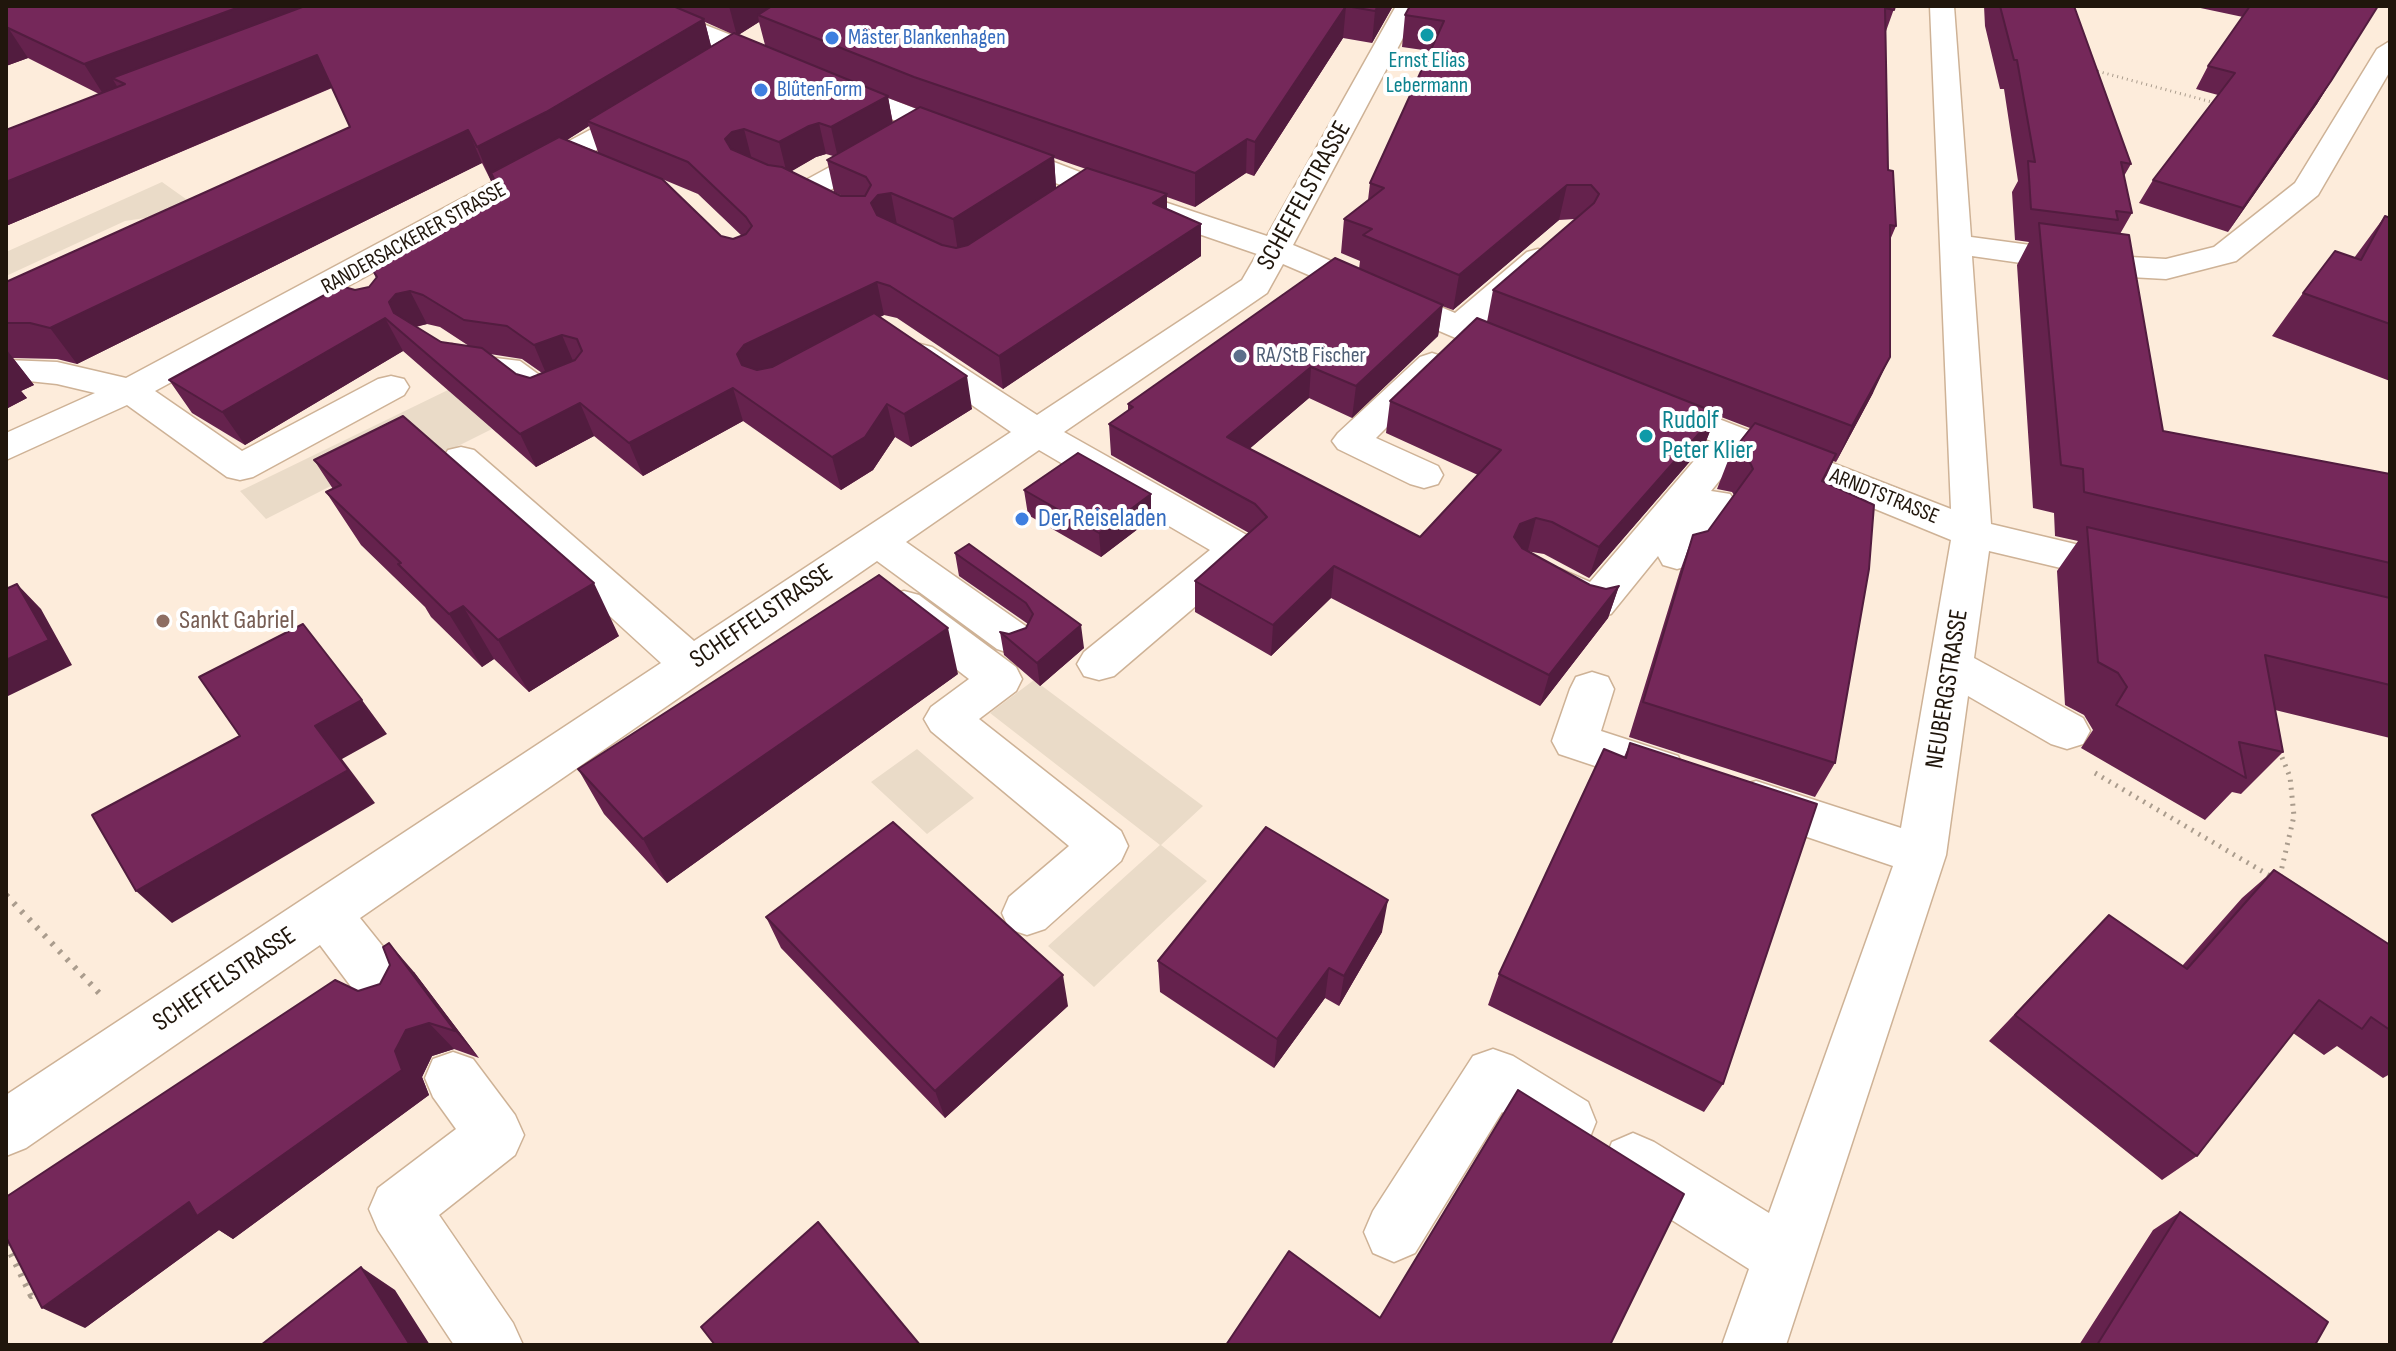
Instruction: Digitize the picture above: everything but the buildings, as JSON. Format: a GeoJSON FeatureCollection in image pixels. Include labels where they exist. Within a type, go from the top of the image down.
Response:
{"type":"FeatureCollection","features":[{"type":"Feature","properties":{"kind":"street"},"geometry":{"type":"LineString","coordinates":[[635,6],[732,56],[807,75],[1084,197],[1277,250],[1551,365]]}},
{"type":"Feature","properties":{"kind":"street","name":"SCHEFFELSTRASSE"},"geometry":{"type":"LineString","coordinates":[[6,1128],[1255,286],[1408,6]]}},
{"type":"Feature","properties":{"kind":"street","name":"NEUBERGSTRASSE"},"geometry":{"type":"LineString","coordinates":[[1754,1345],[1921,855],[1972,533],[1942,6]]}},
{"type":"Feature","properties":{"kind":"street"},"geometry":{"type":"LineString","coordinates":[[732,56],[772,30]]}},
{"type":"Feature","properties":{"kind":"street"},"geometry":{"type":"LineString","coordinates":[[1958,245],[2112,266],[2166,269],[2225,254],[2307,189],[2390,49]]}},
{"type":"Feature","properties":{"kind":"street","name":"RANDERSACKERER STRASSE"},"geometry":{"type":"LineString","coordinates":[[6,448],[130,390],[329,285],[584,160],[670,93]]}},
{"type":"Feature","properties":{"kind":"street"},"geometry":{"type":"LineString","coordinates":[[776,183],[788,188],[916,121]]}},
{"type":"Feature","properties":{"kind":"street"},"geometry":{"type":"LineString","coordinates":[[860,218],[804,193],[916,121]]}},
{"type":"Feature","properties":{"kind":"street"},"geometry":{"type":"LineString","coordinates":[[1424,475],[1351,441],[1462,330],[1561,239]]}},
{"type":"Feature","properties":{"kind":"street"},"geometry":{"type":"LineString","coordinates":[[329,285],[363,304]]}},
{"type":"Feature","properties":{"kind":"street"},"geometry":{"type":"LineString","coordinates":[[426,337],[471,366],[508,368],[546,397],[575,382]]}},
{"type":"Feature","properties":{"kind":"street"},"geometry":{"type":"LineString","coordinates":[[896,337],[1036,432],[1238,548],[1099,664]]}},
{"type":"Feature","properties":{"kind":"street"},"geometry":{"type":"LineString","coordinates":[[6,373],[13,369],[57,373],[130,390],[240,468],[391,387]]}},
{"type":"Feature","properties":{"kind":"street"},"geometry":{"type":"LineString","coordinates":[[6,399],[57,373]]}},
{"type":"Feature","properties":{"kind":"street","name":"ARNDTSTRASSE"},"geometry":{"type":"LineString","coordinates":[[1622,393],[1972,533],[2158,577]]}},
{"type":"Feature","properties":{"kind":"street"},"geometry":{"type":"LineString","coordinates":[[1677,555],[1747,442]]}},
{"type":"Feature","properties":{"kind":"street"},"geometry":{"type":"LineString","coordinates":[[1529,567],[1596,603],[1747,442]]}},
{"type":"Feature","properties":{"kind":"street"},"geometry":{"type":"LineString","coordinates":[[461,459],[692,665]]}},
{"type":"Feature","properties":{"kind":"street"},"geometry":{"type":"LineString","coordinates":[[860,551],[1012,638]]}},
{"type":"Feature","properties":{"kind":"street"},"geometry":{"type":"LineString","coordinates":[[860,551],[1000,679],[947,719],[1104,846],[1027,913]]}},
{"type":"Feature","properties":{"kind":"street"},"geometry":{"type":"LineString","coordinates":[[1952,666],[2076,750]]}},
{"type":"Feature","properties":{"kind":"street"},"geometry":{"type":"LineString","coordinates":[[1592,689],[1575,741],[1921,855]]}},
{"type":"Feature","properties":{"kind":"street"},"geometry":{"type":"LineString","coordinates":[[325,913],[386,991]]}},
{"type":"Feature","properties":{"kind":"street"},"geometry":{"type":"LineString","coordinates":[[1394,1232],[1493,1075],[1784,1256]]}},
{"type":"Feature","properties":{"kind":"street"},"geometry":{"type":"LineString","coordinates":[[453,1078],[495,1135],[399,1209],[491,1345]]}},
{"type":"Feature","properties":{"kind":"path"},"geometry":{"type":"LineString","coordinates":[[2084,68],[2233,108]]}},
{"type":"Feature","properties":{"kind":"path"},"geometry":{"type":"LineString","coordinates":[[2276,745],[2290,777],[2294,816],[2279,881]]}},
{"type":"Feature","properties":{"kind":"path"},"geometry":{"type":"LineString","coordinates":[[2076,750],[2291,889]]}},
{"type":"Feature","properties":{"kind":"path"},"geometry":{"type":"LineString","coordinates":[[6,895],[107,1001]]}},
{"type":"Feature","properties":{"kind":"path"},"geometry":{"type":"LineString","coordinates":[[6,1244],[31,1296],[49,1283]]}},
{"type":"Feature","properties":{"kind":"shaded area"},"geometry":{"type":"Polygon","coordinates":[[[162,182],[214,219],[172,238],[145,218],[125,221],[6,276],[6,252],[162,182]]]}},
{"type":"Feature","properties":{"kind":"shaded area"},"geometry":{"type":"Polygon","coordinates":[[[448,390],[492,429],[394,478],[378,462],[266,519],[240,491],[448,390]]]}},
{"type":"Feature","properties":{"kind":"shaded area"},"geometry":{"type":"Polygon","coordinates":[[[1034,680],[1203,806],[1161,845],[1207,881],[1094,987],[1048,946],[1160,845],[990,713],[1034,680]]]}},
{"type":"Feature","properties":{"kind":"shaded area"},"geometry":{"type":"Polygon","coordinates":[[[917,749],[974,798],[927,834],[871,782],[917,749]]]}},
{"type":"Feature","properties":{"kind":"place","name":"Ernst Elias Lebermann"},"geometry":{"type":"Point","coordinates":[1427,35]}},
{"type":"Feature","properties":{"kind":"place","name":"Mäster Blankenhagen"},"geometry":{"type":"Point","coordinates":[832,38]}},
{"type":"Feature","properties":{"kind":"place","name":"BlütenForm"},"geometry":{"type":"Point","coordinates":[761,90]}},
{"type":"Feature","properties":{"kind":"place","name":"RA/StB Fischer"},"geometry":{"type":"Point","coordinates":[1240,356]}},
{"type":"Feature","properties":{"kind":"place","name":"Rudolf Peter Klier"},"geometry":{"type":"Point","coordinates":[1646,436]}},
{"type":"Feature","properties":{"kind":"place","name":"Der Reiseladen"},"geometry":{"type":"Point","coordinates":[1022,519]}},
{"type":"Feature","properties":{"kind":"place","name":"Sankt Gabriel"},"geometry":{"type":"Point","coordinates":[163,621]}}]}
